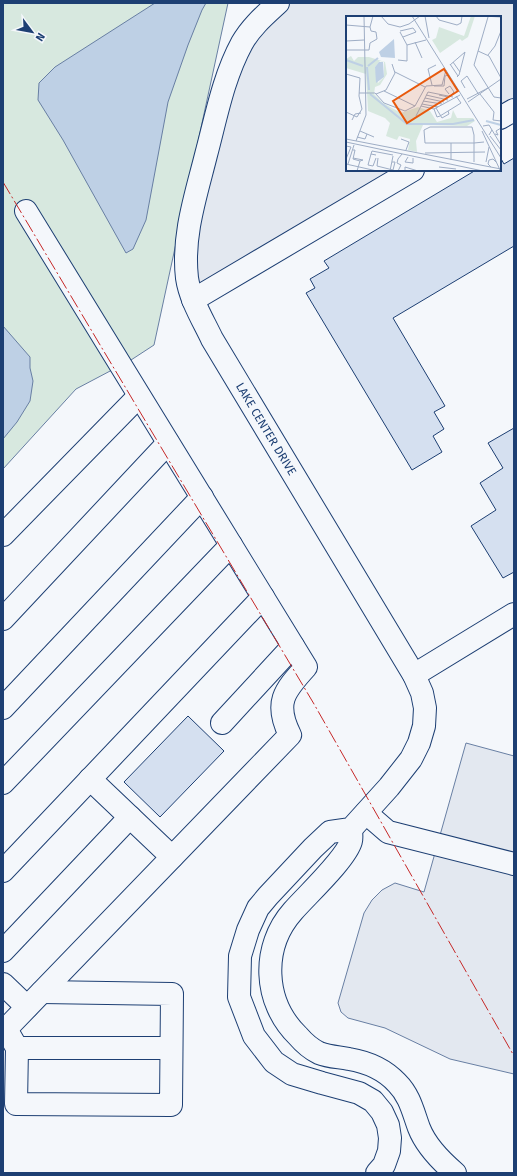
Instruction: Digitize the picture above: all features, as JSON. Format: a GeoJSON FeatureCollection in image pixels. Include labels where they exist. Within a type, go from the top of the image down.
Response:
{"type":"FeatureCollection","features":[{"type":"Feature","properties":{"kind":"lane","name":"LAKE CENTER DRIVE"},"geometry":{"type":"LineString","coordinates":[[278,3],[259,19],[242,42],[229,72],[197,188],[187,235],[187,278],[193,300],[212,339],[414,674],[422,693],[425,708],[424,726],[419,743],[411,759],[389,787],[351,829]]}},
{"type":"Feature","properties":{"kind":"lane"},"geometry":{"type":"LineString","coordinates":[[501,117],[514,110]]}},
{"type":"Feature","properties":{"kind":"lane"},"geometry":{"type":"LineString","coordinates":[[193,300],[411,171]]}},
{"type":"Feature","properties":{"kind":"lane"},"geometry":{"type":"LineString","coordinates":[[26,211],[306,667],[292,682],[284,694],[281,709],[284,723],[290,735],[4,1030],[16,1048],[16,1104],[171,1104],[172,994],[42,992]]}},
{"type":"Feature","properties":{"kind":"lane"},"geometry":{"type":"LineString","coordinates":[[3,535],[139,396]]}},
{"type":"Feature","properties":{"kind":"lane"},"geometry":{"type":"LineString","coordinates":[[3,618],[168,443]]}},
{"type":"Feature","properties":{"kind":"lane"},"geometry":{"type":"LineString","coordinates":[[3,708],[202,497]]}},
{"type":"Feature","properties":{"kind":"lane"},"geometry":{"type":"LineString","coordinates":[[3,783],[231,544]]}},
{"type":"Feature","properties":{"kind":"lane"},"geometry":{"type":"LineString","coordinates":[[3,871],[263,597]]}},
{"type":"Feature","properties":{"kind":"lane"},"geometry":{"type":"LineString","coordinates":[[414,674],[514,614]]}},
{"type":"Feature","properties":{"kind":"lane"},"geometry":{"type":"LineString","coordinates":[[222,723],[293,646]]}},
{"type":"Feature","properties":{"kind":"lane"},"geometry":{"type":"LineString","coordinates":[[90,779],[172,857]]}},
{"type":"Feature","properties":{"kind":"lane"},"geometry":{"type":"LineString","coordinates":[[366,813],[388,832],[514,864]]}},
{"type":"Feature","properties":{"kind":"lane"},"geometry":{"type":"LineString","coordinates":[[3,951],[130,817]]}},
{"type":"Feature","properties":{"kind":"lane"},"geometry":{"type":"LineString","coordinates":[[377,1173],[384,1165],[389,1151],[390,1138],[388,1125],[382,1112],[373,1101],[359,1093],[322,1084],[292,1074],[274,1062],[254,1036],[239,997],[240,956],[248,930],[258,908],[330,832],[351,829],[351,840],[345,854],[294,909],[281,927],[271,956],[269,972],[275,1001],[289,1028],[318,1052],[329,1056],[351,1059],[375,1067],[388,1074],[397,1082],[404,1090],[410,1101],[424,1138],[442,1161],[455,1173]]}},
{"type":"Feature","properties":{"kind":"lane"},"geometry":{"type":"LineString","coordinates":[[3,984],[27,1007]]}},
{"type":"Feature","properties":{"kind":"lane"},"geometry":{"type":"LineString","coordinates":[[16,1048],[171,1048]]}},
{"type":"Feature","properties":{"kind":"shaded area"},"geometry":{"type":"Polygon","coordinates":[[[3,3],[228,3],[154,345],[131,360],[76,389],[3,469],[3,3]]]}},
{"type":"Feature","properties":{"kind":"shaded area"},"geometry":{"type":"Polygon","coordinates":[[[278,3],[514,3],[514,110],[501,117],[501,16],[346,16],[346,171],[411,171],[193,300],[187,278],[222,95],[278,3]]]}},
{"type":"Feature","properties":{"kind":"shaded area"},"geometry":{"type":"Polygon","coordinates":[[[466,743],[514,756],[514,1074],[450,1059],[385,1028],[348,1018],[341,1012],[338,1003],[364,913],[372,900],[382,890],[395,883],[424,892],[466,743]]]}},
{"type":"Feature","properties":{"kind":"water"},"geometry":{"type":"Polygon","coordinates":[[[155,3],[206,3],[188,45],[168,102],[146,220],[133,249],[126,253],[63,140],[38,100],[39,83],[55,67],[155,3]]]}},
{"type":"Feature","properties":{"kind":"water"},"geometry":{"type":"Polygon","coordinates":[[[3,326],[30,357],[30,368],[33,381],[30,401],[17,422],[3,439],[3,326]]]}},
{"type":"Feature","properties":{"kind":"building"},"geometry":{"type":"Polygon","coordinates":[[[514,158],[514,246],[393,318],[445,406],[434,412],[444,429],[433,436],[442,452],[412,470],[306,293],[315,288],[310,279],[329,268],[324,261],[474,171],[501,171],[501,159],[504,164],[514,158]]]}},
{"type":"Feature","properties":{"kind":"building"},"geometry":{"type":"Polygon","coordinates":[[[514,428],[514,572],[503,578],[471,526],[496,510],[480,483],[503,468],[488,443],[514,428]]]}},
{"type":"Feature","properties":{"kind":"building"},"geometry":{"type":"Polygon","coordinates":[[[188,716],[224,751],[160,817],[124,782],[188,716]]]}},
{"type":"Feature","properties":{"kind":"power"},"geometry":{"type":"LineString","coordinates":[[3,182],[314,704],[514,1056]]}}]}
